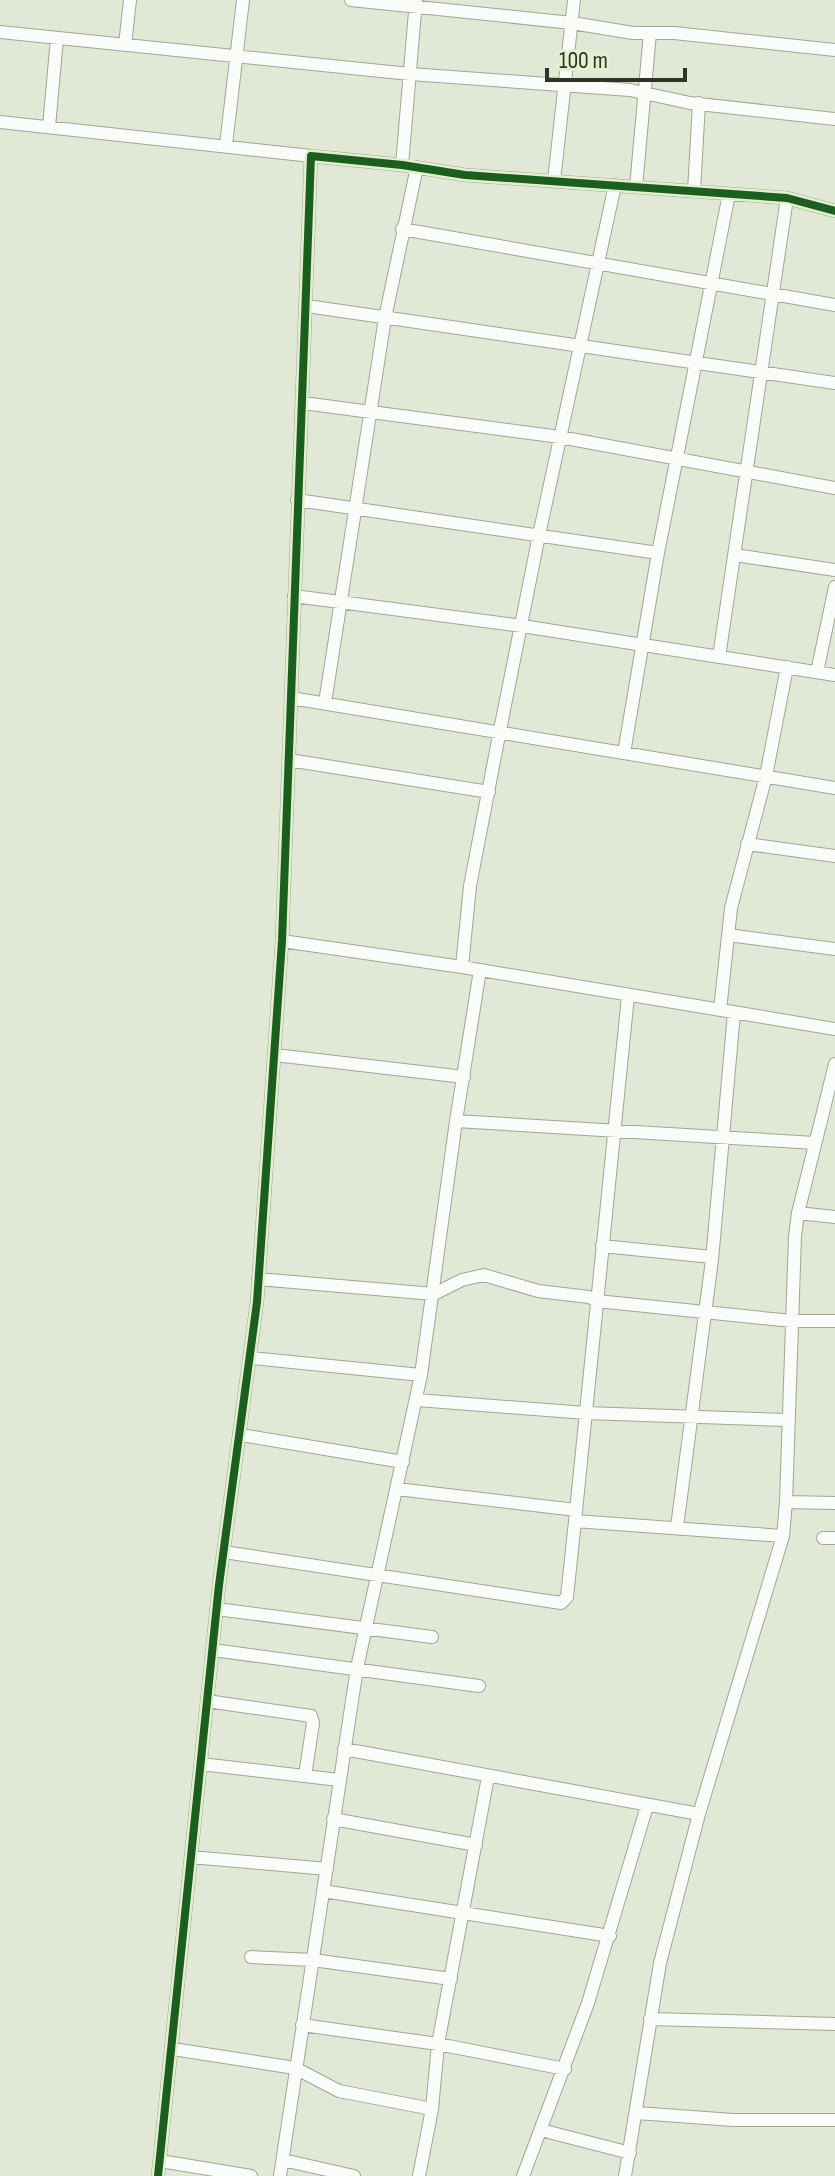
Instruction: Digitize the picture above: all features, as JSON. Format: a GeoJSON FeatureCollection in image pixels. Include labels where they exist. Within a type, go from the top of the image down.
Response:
{"type":"FeatureCollection","features":[{"type":"Feature","properties":{"kind":"street"},"geometry":{"type":"LineString","coordinates":[[125,45],[130,0]]}},
{"type":"Feature","properties":{"kind":"street"},"geometry":{"type":"LineString","coordinates":[[226,145],[243,0]]}},
{"type":"Feature","properties":{"kind":"street"},"geometry":{"type":"LineString","coordinates":[[351,0],[416,4],[610,30],[674,33],[835,50]]}},
{"type":"Feature","properties":{"kind":"street"},"geometry":{"type":"LineString","coordinates":[[554,181],[574,0]]}},
{"type":"Feature","properties":{"kind":"street"},"geometry":{"type":"LineString","coordinates":[[402,165],[416,4]]}},
{"type":"Feature","properties":{"kind":"street"},"geometry":{"type":"LineString","coordinates":[[0,32],[410,74],[645,93],[699,103],[835,119]]}},
{"type":"Feature","properties":{"kind":"street"},"geometry":{"type":"LineString","coordinates":[[636,187],[650,33]]}},
{"type":"Feature","properties":{"kind":"street"},"geometry":{"type":"LineString","coordinates":[[49,127],[57,38]]}},
{"type":"Feature","properties":{"kind":"street"},"geometry":{"type":"LineString","coordinates":[[694,191],[699,103]]}},
{"type":"Feature","properties":{"kind":"street"},"geometry":{"type":"LineString","coordinates":[[0,122],[402,165],[465,175],[787,198],[835,210]]}},
{"type":"Feature","properties":{"kind":"street"},"geometry":{"type":"LineString","coordinates":[[158,2176],[217,1609],[251,1358],[275,1055],[282,941],[311,156]]}},
{"type":"Feature","properties":{"kind":"street"},"geometry":{"type":"LineString","coordinates":[[325,703],[385,318],[417,167]]}},
{"type":"Feature","properties":{"kind":"street"},"geometry":{"type":"LineString","coordinates":[[462,967],[470,886],[500,730],[615,185]]}},
{"type":"Feature","properties":{"kind":"street"},"geometry":{"type":"LineString","coordinates":[[624,753],[658,553],[729,194]]}},
{"type":"Feature","properties":{"kind":"street"},"geometry":{"type":"LineString","coordinates":[[719,657],[787,198]]}},
{"type":"Feature","properties":{"kind":"street"},"geometry":{"type":"LineString","coordinates":[[402,229],[835,305]]}},
{"type":"Feature","properties":{"kind":"street"},"geometry":{"type":"LineString","coordinates":[[307,306],[835,383]]}},
{"type":"Feature","properties":{"kind":"street"},"geometry":{"type":"LineString","coordinates":[[303,403],[560,437],[835,488]]}},
{"type":"Feature","properties":{"kind":"street"},"geometry":{"type":"LineString","coordinates":[[297,500],[658,553]]}},
{"type":"Feature","properties":{"kind":"street"},"geometry":{"type":"LineString","coordinates":[[735,555],[835,570]]}},
{"type":"Feature","properties":{"kind":"street"},"geometry":{"type":"LineString","coordinates":[[817,672],[835,587]]}},
{"type":"Feature","properties":{"kind":"street"},"geometry":{"type":"LineString","coordinates":[[294,596],[522,626],[835,675]]}},
{"type":"Feature","properties":{"kind":"street"},"geometry":{"type":"LineString","coordinates":[[720,1010],[731,908],[766,776],[787,667]]}},
{"type":"Feature","properties":{"kind":"street"},"geometry":{"type":"LineString","coordinates":[[291,698],[500,730],[835,788]]}},
{"type":"Feature","properties":{"kind":"street"},"geometry":{"type":"LineString","coordinates":[[289,760],[489,792]]}},
{"type":"Feature","properties":{"kind":"street"},"geometry":{"type":"LineString","coordinates":[[747,844],[835,856]]}},
{"type":"Feature","properties":{"kind":"street"},"geometry":{"type":"LineString","coordinates":[[728,935],[835,949]]}},
{"type":"Feature","properties":{"kind":"street"},"geometry":{"type":"LineString","coordinates":[[282,941],[462,967],[835,1029]]}},
{"type":"Feature","properties":{"kind":"street"},"geometry":{"type":"LineString","coordinates":[[280,2176],[357,1668],[417,1400],[480,970]]}},
{"type":"Feature","properties":{"kind":"street"},"geometry":{"type":"LineString","coordinates":[[224,1552],[561,1603],[567,1597],[628,996]]}},
{"type":"Feature","properties":{"kind":"street"},"geometry":{"type":"LineString","coordinates":[[677,1527],[712,1257],[734,1013]]}},
{"type":"Feature","properties":{"kind":"street"},"geometry":{"type":"LineString","coordinates":[[275,1055],[464,1077]]}},
{"type":"Feature","properties":{"kind":"street"},"geometry":{"type":"LineString","coordinates":[[625,2176],[660,1963],[699,1814],[783,1536],[798,1213],[815,1143],[830,1108],[835,1064]]}},
{"type":"Feature","properties":{"kind":"street"},"geometry":{"type":"LineString","coordinates":[[456,1121],[815,1143]]}},
{"type":"Feature","properties":{"kind":"street"},"geometry":{"type":"LineString","coordinates":[[798,1213],[835,1217]]}},
{"type":"Feature","properties":{"kind":"street"},"geometry":{"type":"LineString","coordinates":[[602,1246],[712,1257]]}},
{"type":"Feature","properties":{"kind":"street"},"geometry":{"type":"LineString","coordinates":[[258,1279],[434,1294],[462,1280],[484,1275],[538,1291],[589,1297],[597,1301],[792,1321],[835,1321]]}},
{"type":"Feature","properties":{"kind":"street"},"geometry":{"type":"LineString","coordinates":[[251,1358],[421,1375]]}},
{"type":"Feature","properties":{"kind":"street"},"geometry":{"type":"LineString","coordinates":[[417,1400],[586,1413],[787,1420]]}},
{"type":"Feature","properties":{"kind":"street"},"geometry":{"type":"LineString","coordinates":[[241,1435],[403,1462]]}},
{"type":"Feature","properties":{"kind":"street"},"geometry":{"type":"LineString","coordinates":[[397,1489],[575,1515],[783,1536]]}},
{"type":"Feature","properties":{"kind":"street"},"geometry":{"type":"LineString","coordinates":[[786,1502],[835,1503]]}},
{"type":"Feature","properties":{"kind":"street"},"geometry":{"type":"LineString","coordinates":[[217,1609],[432,1637]]}},
{"type":"Feature","properties":{"kind":"street"},"geometry":{"type":"LineString","coordinates":[[213,1650],[479,1686]]}},
{"type":"Feature","properties":{"kind":"street"},"geometry":{"type":"LineString","coordinates":[[207,1701],[311,1716],[313,1723],[305,1776]]}},
{"type":"Feature","properties":{"kind":"street"},"geometry":{"type":"LineString","coordinates":[[344,1749],[699,1814]]}},
{"type":"Feature","properties":{"kind":"street"},"geometry":{"type":"LineString","coordinates":[[201,1764],[339,1780]]}},
{"type":"Feature","properties":{"kind":"street"},"geometry":{"type":"LineString","coordinates":[[419,2176],[432,2109],[438,2044],[488,1777]]}},
{"type":"Feature","properties":{"kind":"street"},"geometry":{"type":"LineString","coordinates":[[523,2176],[565,2069],[610,1936],[647,1806]]}},
{"type":"Feature","properties":{"kind":"street"},"geometry":{"type":"LineString","coordinates":[[333,1819],[476,1845]]}},
{"type":"Feature","properties":{"kind":"street"},"geometry":{"type":"LineString","coordinates":[[191,1857],[327,1869]]}},
{"type":"Feature","properties":{"kind":"street"},"geometry":{"type":"LineString","coordinates":[[323,1891],[610,1936]]}},
{"type":"Feature","properties":{"kind":"street"},"geometry":{"type":"LineString","coordinates":[[251,1957],[313,1960],[451,1979]]}},
{"type":"Feature","properties":{"kind":"street"},"geometry":{"type":"LineString","coordinates":[[650,2019],[835,2024]]}},
{"type":"Feature","properties":{"kind":"street"},"geometry":{"type":"LineString","coordinates":[[302,2025],[438,2044],[565,2069]]}},
{"type":"Feature","properties":{"kind":"street"},"geometry":{"type":"LineString","coordinates":[[173,2049],[295,2068],[339,2091],[432,2109]]}},
{"type":"Feature","properties":{"kind":"street"},"geometry":{"type":"LineString","coordinates":[[637,2113],[733,2120],[835,2120]]}},
{"type":"Feature","properties":{"kind":"street"},"geometry":{"type":"LineString","coordinates":[[541,2130],[630,2153]]}},
{"type":"Feature","properties":{"kind":"street"},"geometry":{"type":"LineString","coordinates":[[283,2160],[354,2176]]}},
{"type":"Feature","properties":{"kind":"street"},"geometry":{"type":"LineString","coordinates":[[160,2161],[251,2176]]}},
{"type":"Feature","properties":{"kind":"cycle path"},"geometry":{"type":"LineString","coordinates":[[158,2176],[219,1585],[257,1302],[282,941],[311,156],[465,175],[787,198],[835,211]]}}]}
